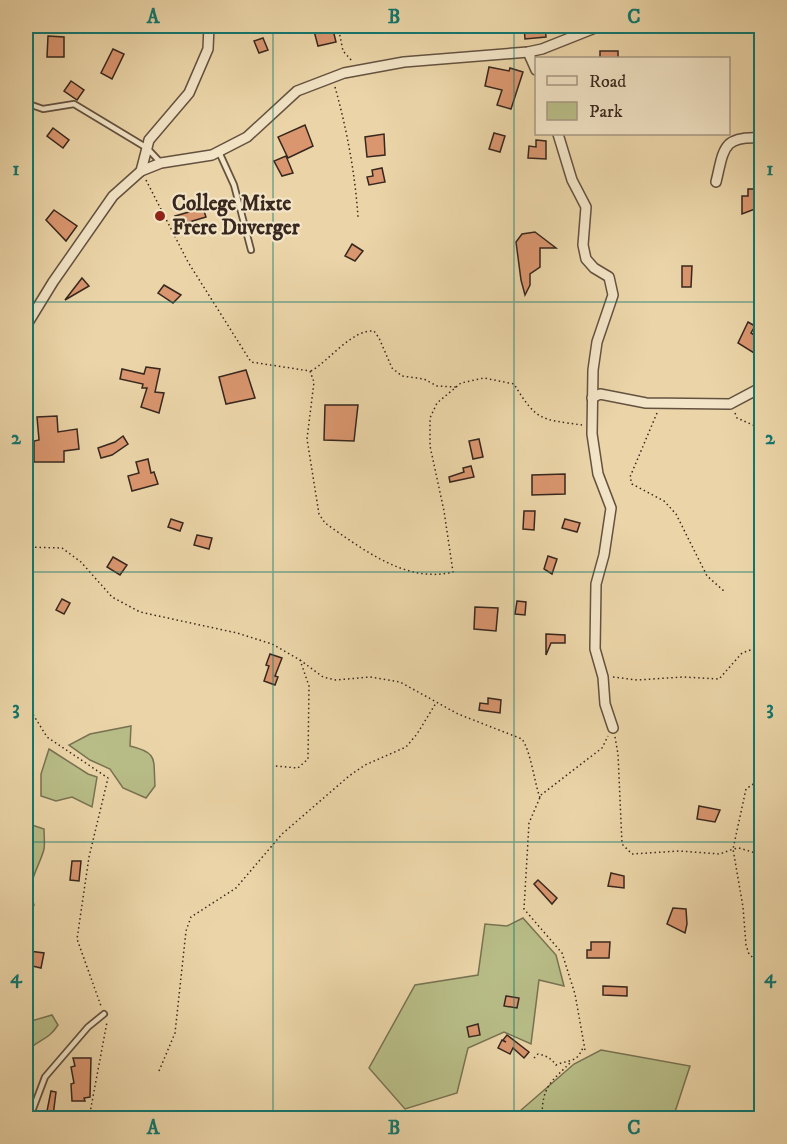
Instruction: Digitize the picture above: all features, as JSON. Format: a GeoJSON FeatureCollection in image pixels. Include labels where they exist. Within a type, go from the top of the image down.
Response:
{"type":"FeatureCollection","features":[{"type":"Feature","properties":{"kind":"street"},"geometry":{"type":"LineString","coordinates":[[141,171],[149,140],[189,93],[208,49],[209,26]]}},
{"type":"Feature","properties":{"kind":"street"},"geometry":{"type":"LineString","coordinates":[[26,326],[53,282],[113,196],[141,171],[161,163],[219,152],[247,137],[297,91],[344,73],[404,62],[528,52],[542,49],[600,26]]}},
{"type":"Feature","properties":{"kind":"street"},"geometry":{"type":"LineString","coordinates":[[528,52],[535,66]]}},
{"type":"Feature","properties":{"kind":"street"},"geometry":{"type":"LineString","coordinates":[[558,135],[572,180],[586,207],[583,245],[586,260],[609,277],[613,295],[597,342],[592,370],[592,426],[598,474],[611,508],[604,555],[596,584],[595,649],[603,677],[605,704],[613,728]]}},
{"type":"Feature","properties":{"kind":"street"},"geometry":{"type":"LineString","coordinates":[[716,182],[721,153],[728,145],[739,138],[762,138]]}},
{"type":"Feature","properties":{"kind":"street"},"geometry":{"type":"LineString","coordinates":[[592,398],[600,394],[646,403],[730,404],[762,387]]}},
{"type":"Feature","properties":{"kind":"lane"},"geometry":{"type":"LineString","coordinates":[[26,103],[43,109],[74,104],[147,148],[161,163]]}},
{"type":"Feature","properties":{"kind":"lane"},"geometry":{"type":"LineString","coordinates":[[219,152],[234,185],[251,250]]}},
{"type":"Feature","properties":{"kind":"lane"},"geometry":{"type":"LineString","coordinates":[[32,1114],[45,1077],[88,1027],[104,1014]]}},
{"type":"Feature","properties":{"kind":"path"},"geometry":{"type":"LineString","coordinates":[[338,26],[344,51],[352,62]]}},
{"type":"Feature","properties":{"kind":"path"},"geometry":{"type":"LineString","coordinates":[[332,77],[345,124],[356,182],[358,217]]}},
{"type":"Feature","properties":{"kind":"path"},"geometry":{"type":"LineString","coordinates":[[141,171],[188,262],[251,362],[310,371],[354,337],[368,330],[374,331],[392,368],[402,375],[423,379],[437,386],[456,387]]}},
{"type":"Feature","properties":{"kind":"path"},"geometry":{"type":"LineString","coordinates":[[310,371],[314,382],[308,439],[319,513],[325,523],[383,560],[406,570],[426,574],[442,575],[453,572],[444,511],[430,446],[430,418],[437,403],[461,383],[484,378],[514,384],[527,405],[544,420],[592,426]]}},
{"type":"Feature","properties":{"kind":"path"},"geometry":{"type":"LineString","coordinates":[[662,404],[630,477],[632,484],[664,501],[676,514],[707,576],[724,591]]}},
{"type":"Feature","properties":{"kind":"path"},"geometry":{"type":"LineString","coordinates":[[730,404],[737,418],[762,429]]}},
{"type":"Feature","properties":{"kind":"path"},"geometry":{"type":"LineString","coordinates":[[26,547],[62,548],[81,562],[112,597],[140,612],[237,633],[272,644],[323,677],[336,680],[370,677],[400,682],[436,704],[522,739],[530,755],[534,782],[540,798]]}},
{"type":"Feature","properties":{"kind":"path"},"geometry":{"type":"LineString","coordinates":[[603,677],[637,680],[683,677],[719,680],[742,653],[762,646]]}},
{"type":"Feature","properties":{"kind":"path"},"geometry":{"type":"LineString","coordinates":[[275,766],[298,768],[308,759],[309,686],[300,660]]}},
{"type":"Feature","properties":{"kind":"path"},"geometry":{"type":"LineString","coordinates":[[26,703],[47,737],[108,778],[88,857],[77,939],[108,1024],[89,1119]]}},
{"type":"Feature","properties":{"kind":"path"},"geometry":{"type":"LineString","coordinates":[[159,1071],[176,1033],[186,931],[191,917],[236,888],[282,834],[349,776],[365,765],[406,747],[436,704]]}},
{"type":"Feature","properties":{"kind":"path"},"geometry":{"type":"LineString","coordinates":[[542,1119],[544,1092],[585,1048],[575,994],[562,953],[524,909],[529,823],[541,795],[602,748],[613,728]]}},
{"type":"Feature","properties":{"kind":"path"},"geometry":{"type":"LineString","coordinates":[[613,728],[618,754],[622,844],[632,854],[679,852],[720,854],[739,848],[762,855]]}},
{"type":"Feature","properties":{"kind":"path"},"geometry":{"type":"LineString","coordinates":[[762,778],[746,789],[733,849],[749,954],[762,966]]}},
{"type":"Feature","properties":{"kind":"path"},"geometry":{"type":"LineString","coordinates":[[534,1058],[538,1054],[551,1058],[556,1065],[563,1061],[572,1061]]}},
{"type":"Feature","properties":{"kind":"green space"},"geometry":{"type":"Polygon","coordinates":[[[131,726],[130,746],[146,751],[153,758],[155,786],[146,798],[123,788],[110,769],[90,760],[69,745],[90,734],[131,726]]]}},
{"type":"Feature","properties":{"kind":"green space"},"geometry":{"type":"Polygon","coordinates":[[[49,749],[88,774],[97,777],[92,807],[72,797],[56,801],[41,796],[41,774],[49,749]]]}},
{"type":"Feature","properties":{"kind":"green space"},"geometry":{"type":"Polygon","coordinates":[[[32,825],[44,829],[44,847],[32,882],[34,905],[26,905],[26,829],[32,825]]]}},
{"type":"Feature","properties":{"kind":"green space"},"geometry":{"type":"Polygon","coordinates":[[[523,918],[556,955],[564,986],[539,980],[531,1044],[504,1032],[468,1048],[457,1093],[405,1109],[369,1068],[415,985],[478,975],[485,924],[507,926],[523,918]]]}},
{"type":"Feature","properties":{"kind":"green space"},"geometry":{"type":"Polygon","coordinates":[[[52,1015],[58,1025],[26,1052],[26,1020],[28,1022],[52,1015]]]}},
{"type":"Feature","properties":{"kind":"green space"},"geometry":{"type":"Polygon","coordinates":[[[601,1050],[690,1066],[673,1118],[521,1118],[520,1111],[574,1064],[601,1050]]]}},
{"type":"Feature","properties":{"kind":"building"},"geometry":{"type":"Polygon","coordinates":[[[332,26],[336,42],[318,46],[314,31],[332,26]]]}},
{"type":"Feature","properties":{"kind":"building"},"geometry":{"type":"Polygon","coordinates":[[[524,26],[545,26],[546,37],[525,39],[524,26]]]}},
{"type":"Feature","properties":{"kind":"building"},"geometry":{"type":"Polygon","coordinates":[[[48,36],[64,37],[64,57],[47,57],[48,36]]]}},
{"type":"Feature","properties":{"kind":"building"},"geometry":{"type":"Polygon","coordinates":[[[263,38],[268,50],[259,53],[254,41],[263,38]]]}},
{"type":"Feature","properties":{"kind":"building"},"geometry":{"type":"Polygon","coordinates":[[[113,49],[124,54],[112,79],[101,73],[113,49]]]}},
{"type":"Feature","properties":{"kind":"building"},"geometry":{"type":"Polygon","coordinates":[[[600,51],[618,51],[618,57],[600,57],[600,51]]]}},
{"type":"Feature","properties":{"kind":"building"},"geometry":{"type":"Polygon","coordinates":[[[489,67],[509,71],[510,68],[523,72],[511,109],[497,105],[502,90],[485,86],[489,67]]]}},
{"type":"Feature","properties":{"kind":"building"},"geometry":{"type":"Polygon","coordinates":[[[71,81],[84,90],[77,100],[64,91],[71,81]]]}},
{"type":"Feature","properties":{"kind":"building"},"geometry":{"type":"Polygon","coordinates":[[[305,125],[313,146],[288,158],[278,137],[305,125]]]}},
{"type":"Feature","properties":{"kind":"building"},"geometry":{"type":"Polygon","coordinates":[[[53,128],[69,140],[63,148],[47,136],[53,128]]]}},
{"type":"Feature","properties":{"kind":"building"},"geometry":{"type":"Polygon","coordinates":[[[494,133],[505,136],[500,152],[489,149],[494,133]]]}},
{"type":"Feature","properties":{"kind":"building"},"geometry":{"type":"Polygon","coordinates":[[[384,134],[385,155],[367,157],[365,137],[384,134]]]}},
{"type":"Feature","properties":{"kind":"building"},"geometry":{"type":"Polygon","coordinates":[[[536,140],[546,141],[546,159],[528,158],[529,146],[536,147],[536,140]]]}},
{"type":"Feature","properties":{"kind":"building"},"geometry":{"type":"Polygon","coordinates":[[[286,156],[293,173],[282,176],[274,161],[286,156]]]}},
{"type":"Feature","properties":{"kind":"building"},"geometry":{"type":"Polygon","coordinates":[[[382,168],[385,182],[369,185],[367,177],[373,176],[372,170],[382,168]]]}},
{"type":"Feature","properties":{"kind":"building"},"geometry":{"type":"Polygon","coordinates":[[[748,189],[755,189],[755,209],[742,214],[742,196],[748,196],[748,189]]]}},
{"type":"Feature","properties":{"kind":"building"},"geometry":{"type":"Polygon","coordinates":[[[203,208],[206,217],[179,225],[175,216],[203,208]]]}},
{"type":"Feature","properties":{"kind":"building"},"geometry":{"type":"Polygon","coordinates":[[[54,210],[77,226],[66,241],[46,220],[54,210]]]}},
{"type":"Feature","properties":{"kind":"building"},"geometry":{"type":"Polygon","coordinates":[[[535,232],[556,248],[540,248],[540,267],[530,274],[530,285],[525,295],[516,242],[522,234],[535,232]]]}},
{"type":"Feature","properties":{"kind":"building"},"geometry":{"type":"Polygon","coordinates":[[[352,244],[363,251],[355,261],[345,256],[352,244]]]}},
{"type":"Feature","properties":{"kind":"building"},"geometry":{"type":"Polygon","coordinates":[[[682,266],[692,266],[691,287],[682,287],[682,266]]]}},
{"type":"Feature","properties":{"kind":"building"},"geometry":{"type":"Polygon","coordinates":[[[82,278],[89,286],[65,300],[82,278]]]}},
{"type":"Feature","properties":{"kind":"building"},"geometry":{"type":"Polygon","coordinates":[[[164,285],[181,295],[173,303],[158,293],[164,285]]]}},
{"type":"Feature","properties":{"kind":"building"},"geometry":{"type":"Polygon","coordinates":[[[748,322],[755,326],[751,333],[762,340],[762,358],[738,343],[748,322]]]}},
{"type":"Feature","properties":{"kind":"building"},"geometry":{"type":"Polygon","coordinates":[[[146,367],[160,369],[155,392],[164,393],[159,413],[141,407],[147,388],[142,388],[143,384],[120,379],[122,369],[144,374],[146,367]]]}},
{"type":"Feature","properties":{"kind":"building"},"geometry":{"type":"Polygon","coordinates":[[[246,370],[255,398],[226,404],[219,377],[246,370]]]}},
{"type":"Feature","properties":{"kind":"building"},"geometry":{"type":"Polygon","coordinates":[[[325,405],[358,405],[354,441],[324,440],[325,405]]]}},
{"type":"Feature","properties":{"kind":"building"},"geometry":{"type":"Polygon","coordinates":[[[57,416],[58,432],[77,429],[79,449],[64,451],[64,462],[34,462],[34,441],[39,440],[37,417],[57,416]]]}},
{"type":"Feature","properties":{"kind":"building"},"geometry":{"type":"Polygon","coordinates":[[[123,436],[128,444],[112,455],[101,458],[98,448],[115,442],[123,436]]]}},
{"type":"Feature","properties":{"kind":"building"},"geometry":{"type":"Polygon","coordinates":[[[479,439],[483,457],[473,459],[469,441],[479,439]]]}},
{"type":"Feature","properties":{"kind":"building"},"geometry":{"type":"Polygon","coordinates":[[[148,459],[151,473],[154,472],[158,484],[132,491],[128,476],[139,473],[136,462],[148,459]]]}},
{"type":"Feature","properties":{"kind":"building"},"geometry":{"type":"Polygon","coordinates":[[[471,466],[474,477],[450,482],[449,477],[464,472],[463,468],[471,466]]]}},
{"type":"Feature","properties":{"kind":"building"},"geometry":{"type":"Polygon","coordinates":[[[565,474],[565,494],[532,495],[532,475],[565,474]]]}},
{"type":"Feature","properties":{"kind":"building"},"geometry":{"type":"Polygon","coordinates":[[[524,511],[535,511],[534,530],[523,529],[524,511]]]}},
{"type":"Feature","properties":{"kind":"building"},"geometry":{"type":"Polygon","coordinates":[[[171,519],[183,523],[180,531],[168,527],[171,519]]]}},
{"type":"Feature","properties":{"kind":"building"},"geometry":{"type":"Polygon","coordinates":[[[565,519],[580,523],[577,532],[562,528],[565,519]]]}},
{"type":"Feature","properties":{"kind":"building"},"geometry":{"type":"Polygon","coordinates":[[[197,535],[212,538],[209,549],[194,545],[197,535]]]}},
{"type":"Feature","properties":{"kind":"building"},"geometry":{"type":"Polygon","coordinates":[[[548,556],[557,559],[552,574],[544,569],[548,556]]]}},
{"type":"Feature","properties":{"kind":"building"},"geometry":{"type":"Polygon","coordinates":[[[113,557],[127,565],[120,575],[107,567],[113,557]]]}},
{"type":"Feature","properties":{"kind":"building"},"geometry":{"type":"Polygon","coordinates":[[[62,599],[70,603],[64,614],[56,610],[62,599]]]}},
{"type":"Feature","properties":{"kind":"building"},"geometry":{"type":"Polygon","coordinates":[[[517,601],[526,602],[525,615],[515,614],[517,601]]]}},
{"type":"Feature","properties":{"kind":"building"},"geometry":{"type":"Polygon","coordinates":[[[475,607],[498,608],[496,631],[474,629],[475,607]]]}},
{"type":"Feature","properties":{"kind":"building"},"geometry":{"type":"Polygon","coordinates":[[[546,634],[565,635],[565,643],[551,643],[546,655],[546,634]]]}},
{"type":"Feature","properties":{"kind":"building"},"geometry":{"type":"Polygon","coordinates":[[[270,654],[282,658],[275,676],[278,677],[275,685],[264,681],[270,654]]]}},
{"type":"Feature","properties":{"kind":"building"},"geometry":{"type":"Polygon","coordinates":[[[488,698],[501,700],[500,713],[479,710],[480,703],[488,704],[488,698]]]}},
{"type":"Feature","properties":{"kind":"building"},"geometry":{"type":"Polygon","coordinates":[[[699,806],[720,810],[715,822],[697,819],[699,806]]]}},
{"type":"Feature","properties":{"kind":"building"},"geometry":{"type":"Polygon","coordinates":[[[72,861],[81,861],[79,881],[70,880],[72,861]]]}},
{"type":"Feature","properties":{"kind":"building"},"geometry":{"type":"Polygon","coordinates":[[[611,873],[624,876],[624,888],[608,886],[611,873]]]}},
{"type":"Feature","properties":{"kind":"building"},"geometry":{"type":"Polygon","coordinates":[[[538,880],[557,898],[552,904],[534,884],[538,880]]]}},
{"type":"Feature","properties":{"kind":"building"},"geometry":{"type":"Polygon","coordinates":[[[673,908],[686,909],[685,933],[667,924],[673,908]]]}},
{"type":"Feature","properties":{"kind":"building"},"geometry":{"type":"Polygon","coordinates":[[[591,942],[610,942],[609,958],[587,958],[587,950],[591,950],[591,942]]]}},
{"type":"Feature","properties":{"kind":"building"},"geometry":{"type":"Polygon","coordinates":[[[29,951],[44,953],[41,968],[28,965],[29,951]]]}},
{"type":"Feature","properties":{"kind":"building"},"geometry":{"type":"Polygon","coordinates":[[[603,986],[627,987],[627,996],[603,995],[603,986]]]}},
{"type":"Feature","properties":{"kind":"building"},"geometry":{"type":"Polygon","coordinates":[[[506,996],[519,998],[517,1008],[504,1006],[506,996]]]}},
{"type":"Feature","properties":{"kind":"building"},"geometry":{"type":"Polygon","coordinates":[[[478,1024],[480,1035],[469,1037],[467,1027],[478,1024]]]}},
{"type":"Feature","properties":{"kind":"building"},"geometry":{"type":"Polygon","coordinates":[[[507,1035],[529,1052],[524,1058],[513,1048],[510,1054],[498,1048],[502,1040],[506,1042],[503,1040],[507,1035]]]}},
{"type":"Feature","properties":{"kind":"building"},"geometry":{"type":"Polygon","coordinates":[[[73,1058],[91,1058],[90,1097],[84,1098],[85,1101],[72,1101],[71,1084],[74,1083],[71,1067],[75,1066],[73,1058]]]}},
{"type":"Feature","properties":{"kind":"building"},"geometry":{"type":"Polygon","coordinates":[[[51,1091],[56,1092],[53,1116],[46,1116],[51,1091]]]}},
{"type":"Feature","properties":{"kind":"place","name":"College Mixte Frere Duverger"},"geometry":{"type":"Point","coordinates":[160,216]}}]}
